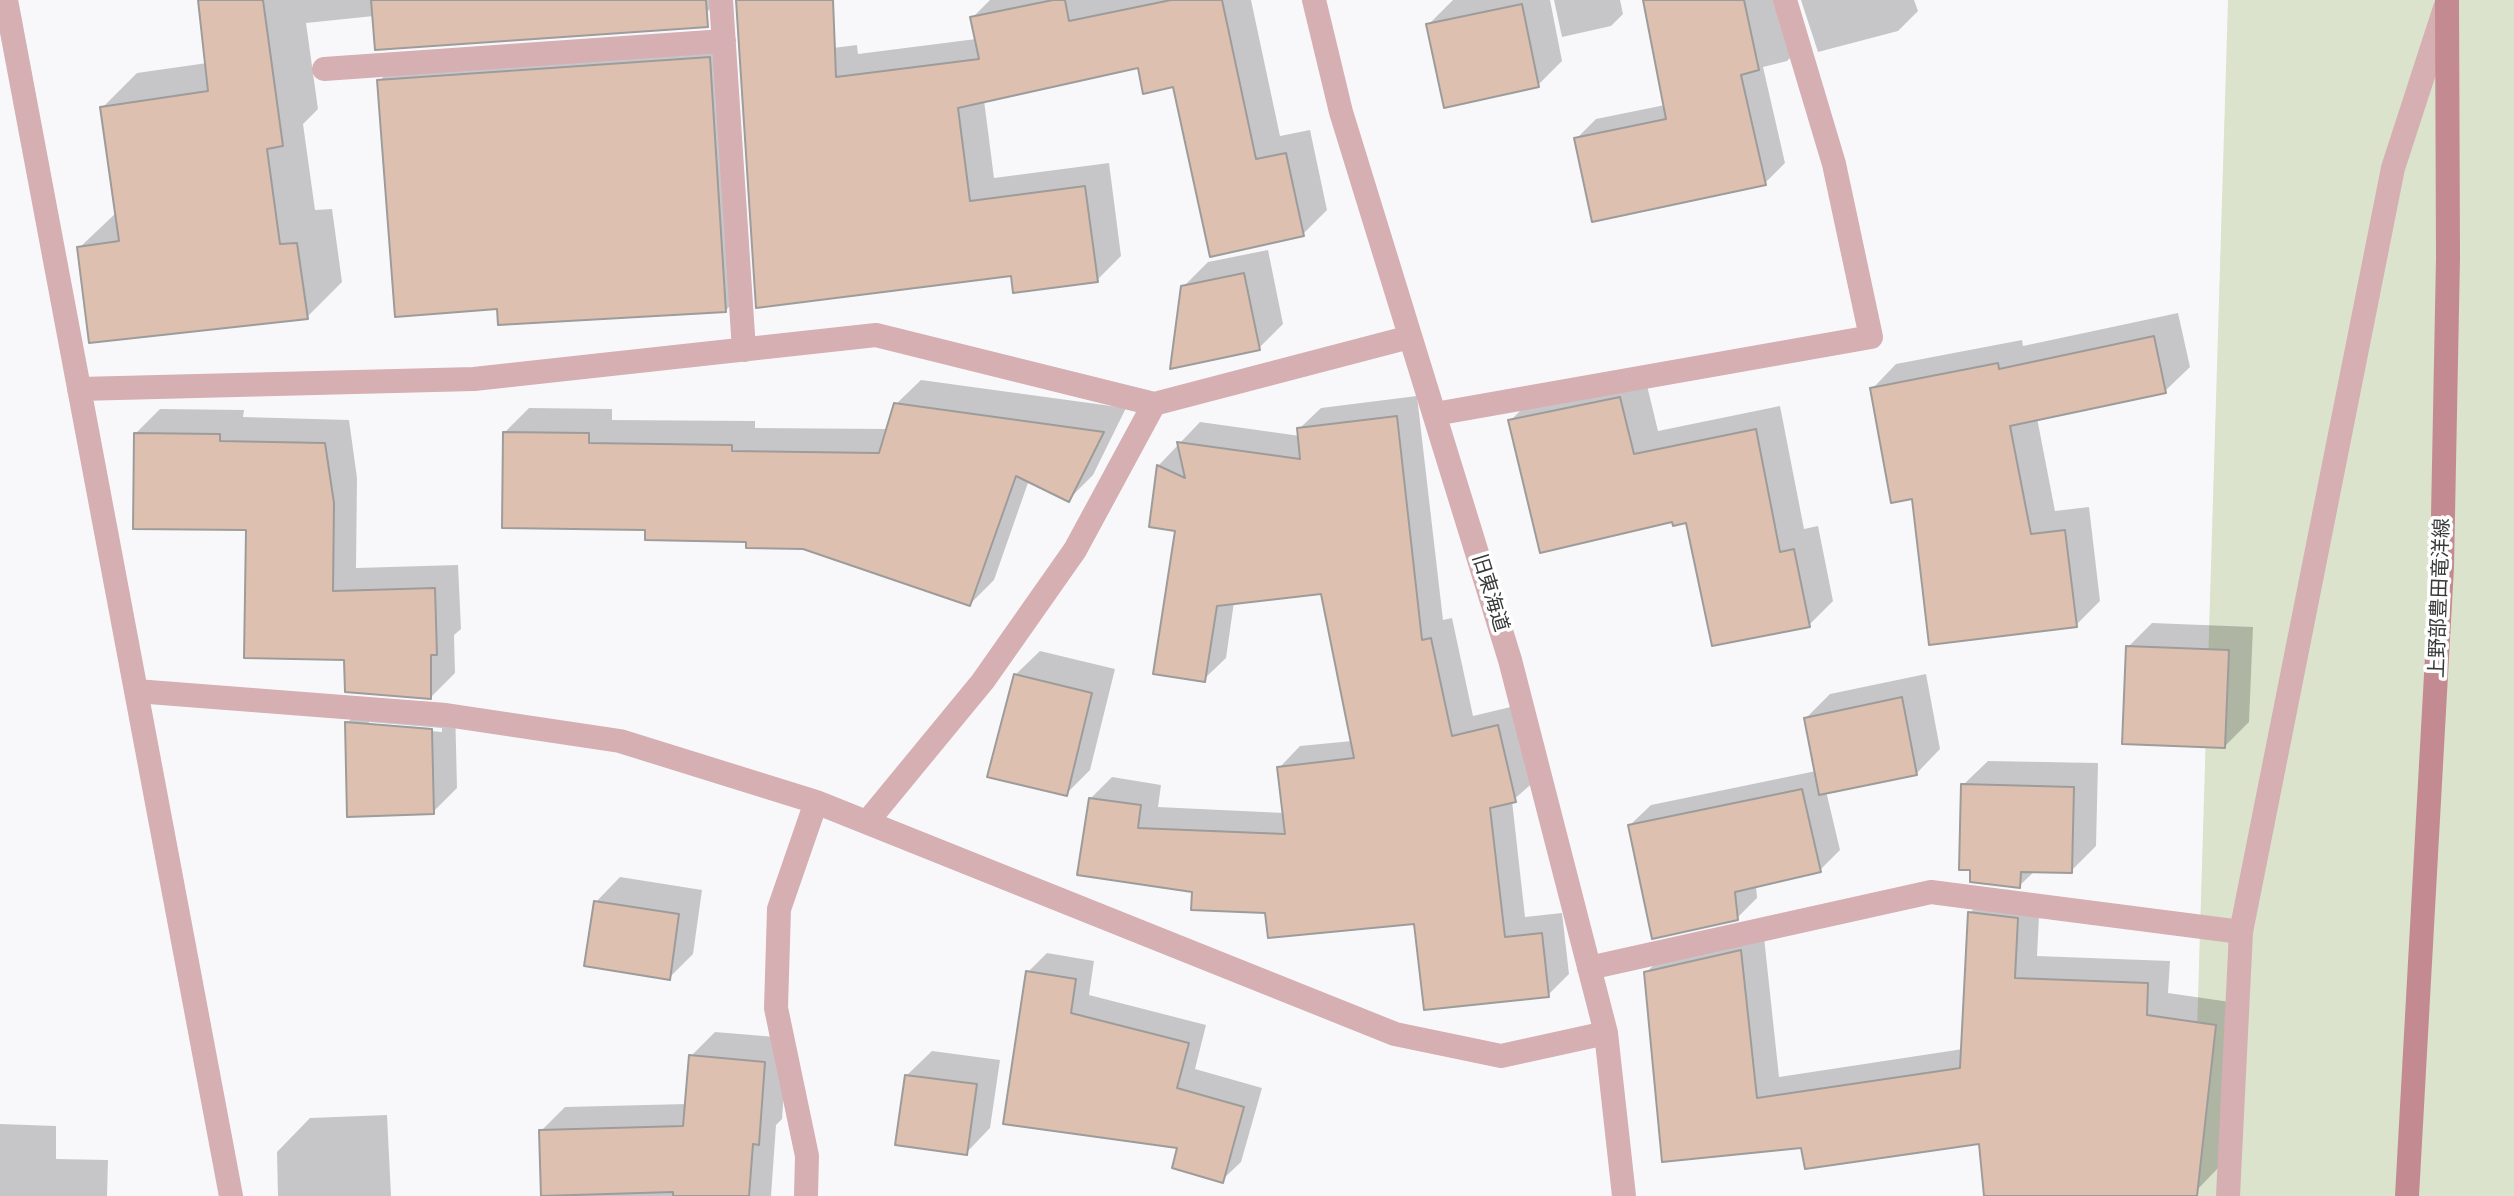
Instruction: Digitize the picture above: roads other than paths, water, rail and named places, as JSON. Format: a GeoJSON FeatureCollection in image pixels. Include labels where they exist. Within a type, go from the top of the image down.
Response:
{"type":"FeatureCollection","features":[{"type":"Feature","properties":{"kind":"main road","name":"上野部豊田竜洋線"},"geometry":{"type":"LineString","coordinates":[[2407,1196],[2442,567],[2448,258],[2447,1]]}},
{"type":"Feature","properties":{"kind":"street"},"geometry":{"type":"LineString","coordinates":[[6,0],[231,1196]]}},
{"type":"Feature","properties":{"kind":"street"},"geometry":{"type":"LineString","coordinates":[[721,0],[744,350]]}},
{"type":"Feature","properties":{"kind":"street","name":"旧東海道"},"geometry":{"type":"LineString","coordinates":[[1314,0],[1341,112],[1510,660],[1606,1033],[1624,1196]]}},
{"type":"Feature","properties":{"kind":"street"},"geometry":{"type":"LineString","coordinates":[[1435,414],[1871,337],[1834,164],[1785,0]]}},
{"type":"Feature","properties":{"kind":"street"},"geometry":{"type":"LineString","coordinates":[[2228,1196],[2241,932],[2393,168],[2447,1]]}},
{"type":"Feature","properties":{"kind":"street"},"geometry":{"type":"LineString","coordinates":[[324,69],[724,41]]}},
{"type":"Feature","properties":{"kind":"street"},"geometry":{"type":"LineString","coordinates":[[79,389],[474,379],[876,335],[1154,404],[1410,337]]}},
{"type":"Feature","properties":{"kind":"street"},"geometry":{"type":"LineString","coordinates":[[867,822],[983,681],[1075,550],[1154,404]]}},
{"type":"Feature","properties":{"kind":"street"},"geometry":{"type":"LineString","coordinates":[[136,691],[446,715],[604,739],[816,802],[1395,1034],[1501,1056],[1606,1033]]}},
{"type":"Feature","properties":{"kind":"street"},"geometry":{"type":"LineString","coordinates":[[806,1196],[807,1156],[776,1008],[778,923],[779,909],[816,802]]}},
{"type":"Feature","properties":{"kind":"street"},"geometry":{"type":"LineString","coordinates":[[1589,968],[1931,892],[2241,932]]}}]}
